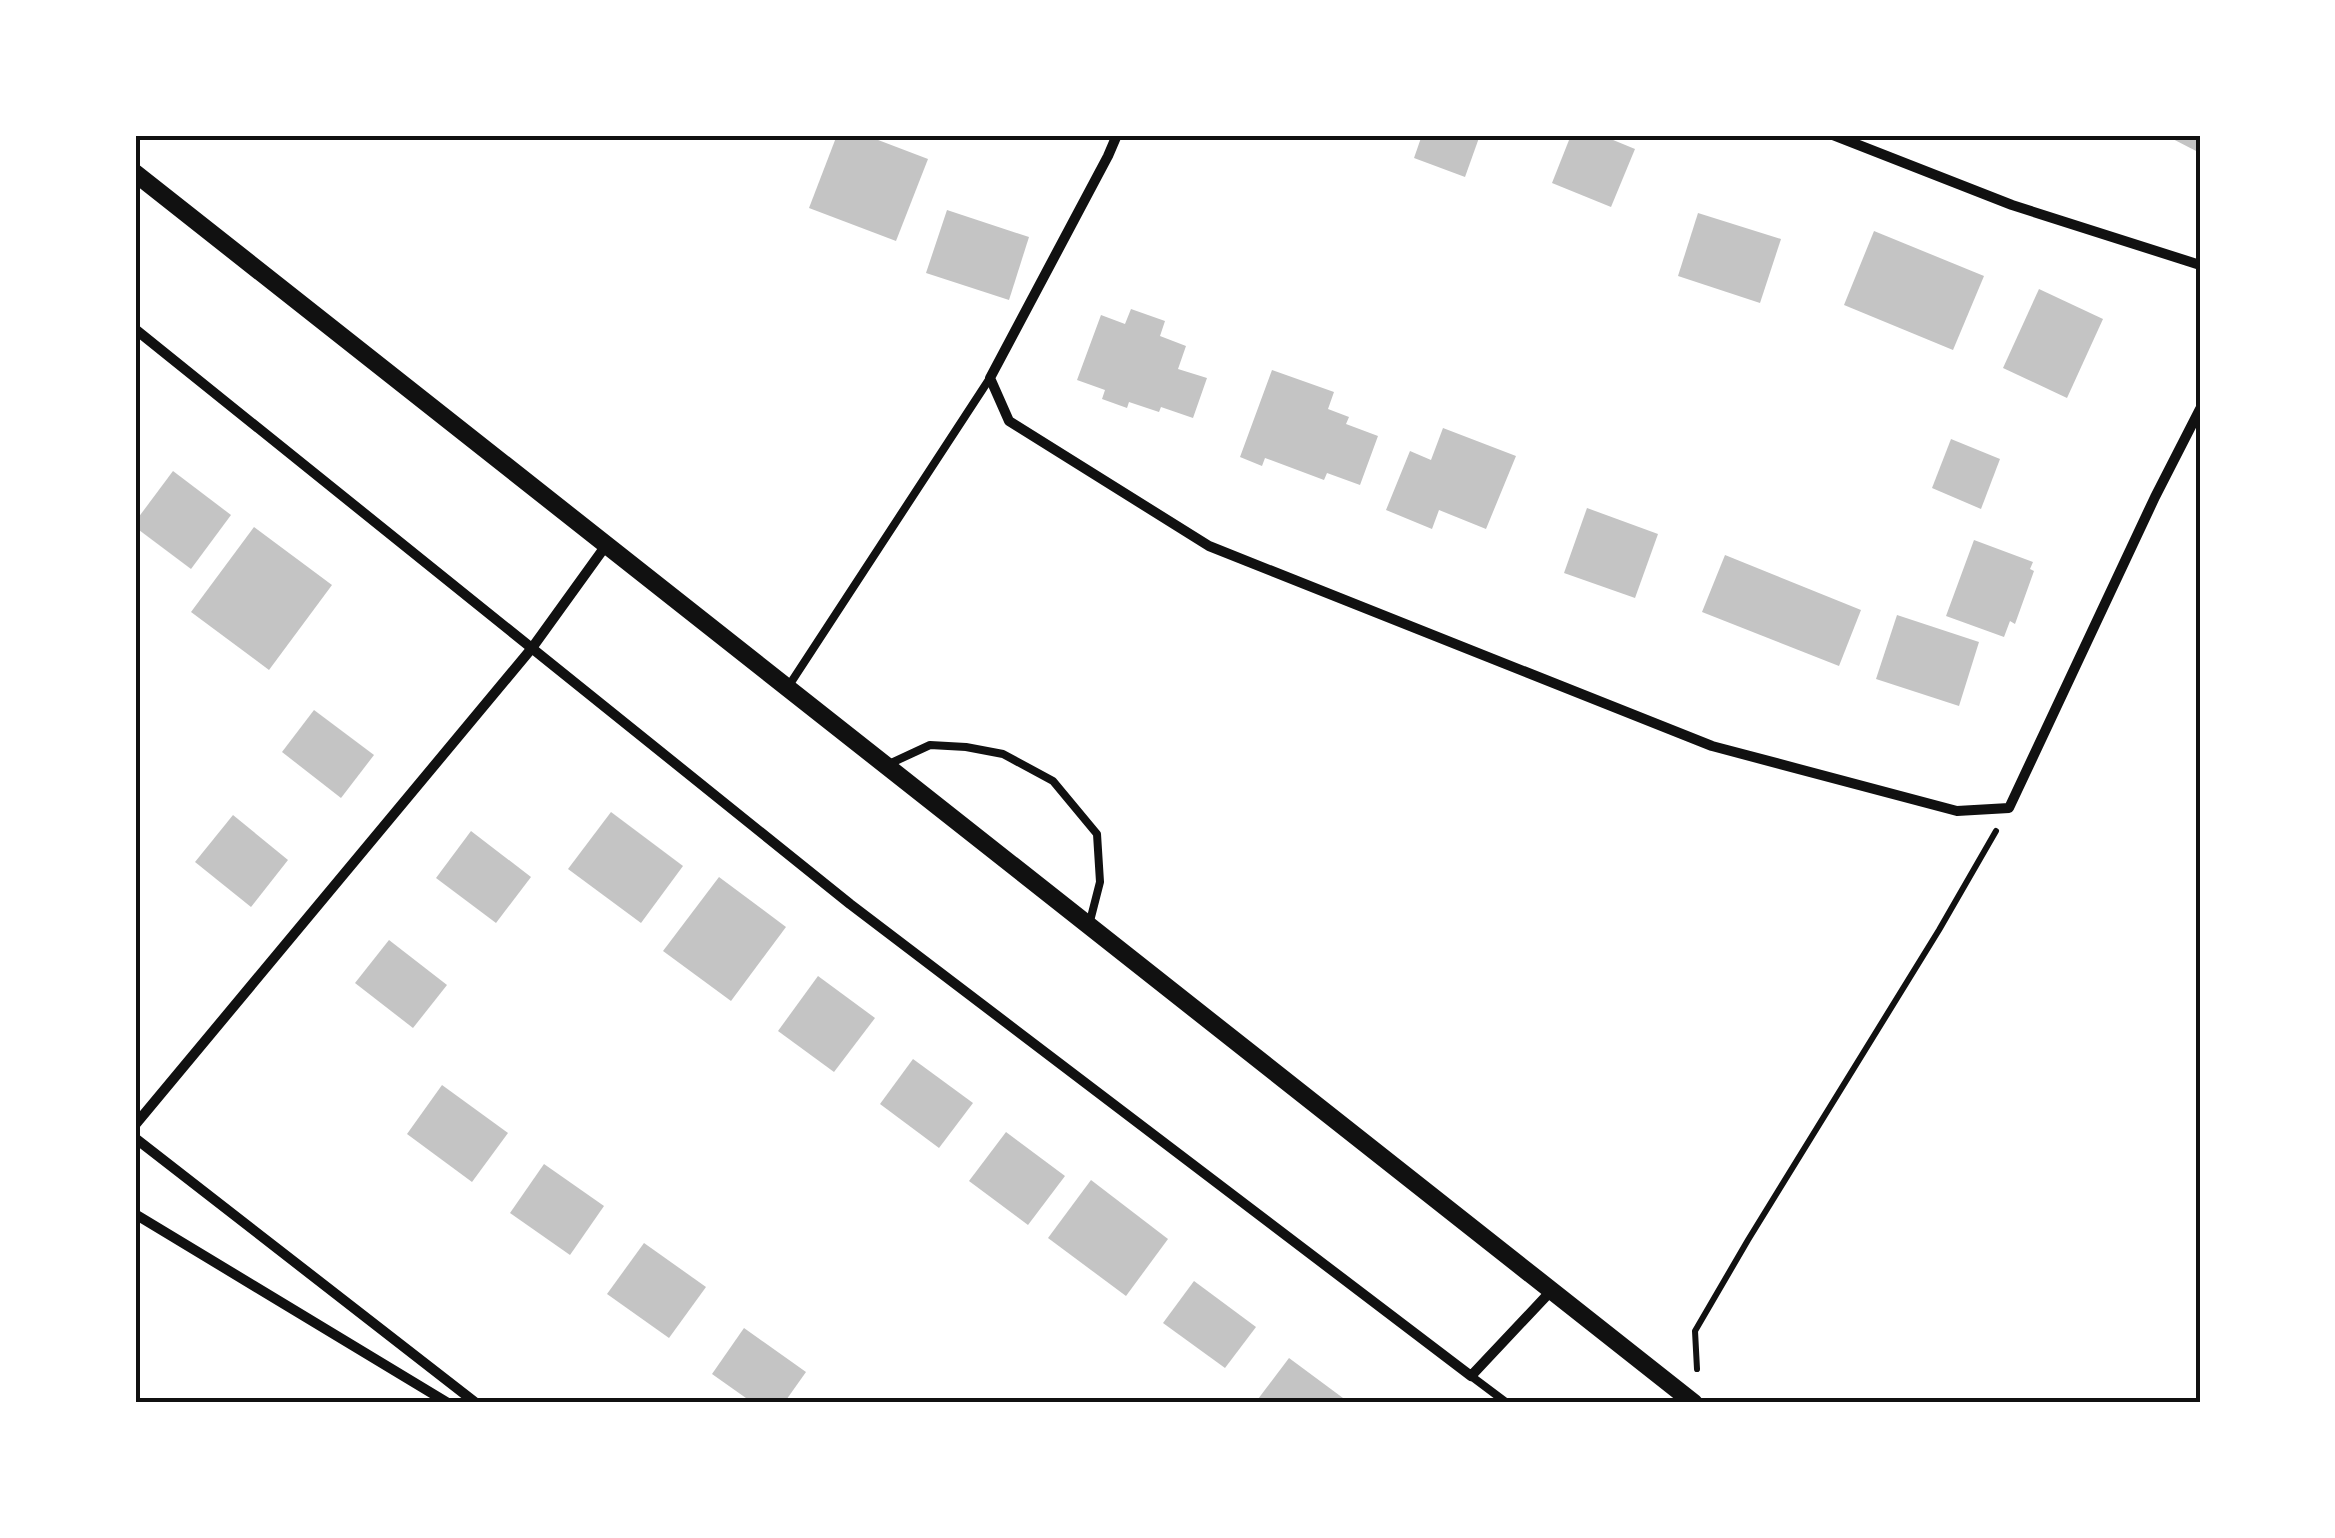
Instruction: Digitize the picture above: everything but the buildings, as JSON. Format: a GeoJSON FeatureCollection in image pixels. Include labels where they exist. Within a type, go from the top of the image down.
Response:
{"type":"FeatureCollection","features":[{"type":"Feature","properties":{"kind":"street"},"geometry":{"type":"LineString","coordinates":[[1117,135],[990,378],[1009,420],[1209,546],[1712,746],[1957,811],[2009,808],[2154,497],[2200,410]]}},
{"type":"Feature","properties":{"kind":"street"},"geometry":{"type":"LineString","coordinates":[[1833,135],[2012,205],[2200,266]]}},
{"type":"Feature","properties":{"kind":"street"},"geometry":{"type":"LineString","coordinates":[[135,173],[1551,1290],[1696,1394]]}},
{"type":"Feature","properties":{"kind":"street"},"geometry":{"type":"LineString","coordinates":[[135,329],[850,904],[1471,1376],[1551,1290]]}},
{"type":"Feature","properties":{"kind":"street"},"geometry":{"type":"LineString","coordinates":[[135,1124],[532,648],[608,544]]}},
{"type":"Feature","properties":{"kind":"street"},"geometry":{"type":"LineString","coordinates":[[135,1138],[476,1403]]}},
{"type":"Feature","properties":{"kind":"street"},"geometry":{"type":"LineString","coordinates":[[135,1214],[448,1403]]}},
{"type":"Feature","properties":{"kind":"lane"},"geometry":{"type":"LineString","coordinates":[[788,687],[990,378]]}},
{"type":"Feature","properties":{"kind":"lane"},"geometry":{"type":"LineString","coordinates":[[887,765],[930,745],[966,746],[1003,754],[1053,781],[1097,834],[1100,882],[1089,925]]}},
{"type":"Feature","properties":{"kind":"lane"},"geometry":{"type":"LineString","coordinates":[[1471,1376],[1507,1403]]}},
{"type":"Feature","properties":{"kind":"path"},"geometry":{"type":"LineString","coordinates":[[1696,1394],[1695,1331],[2009,808]]}}]}
